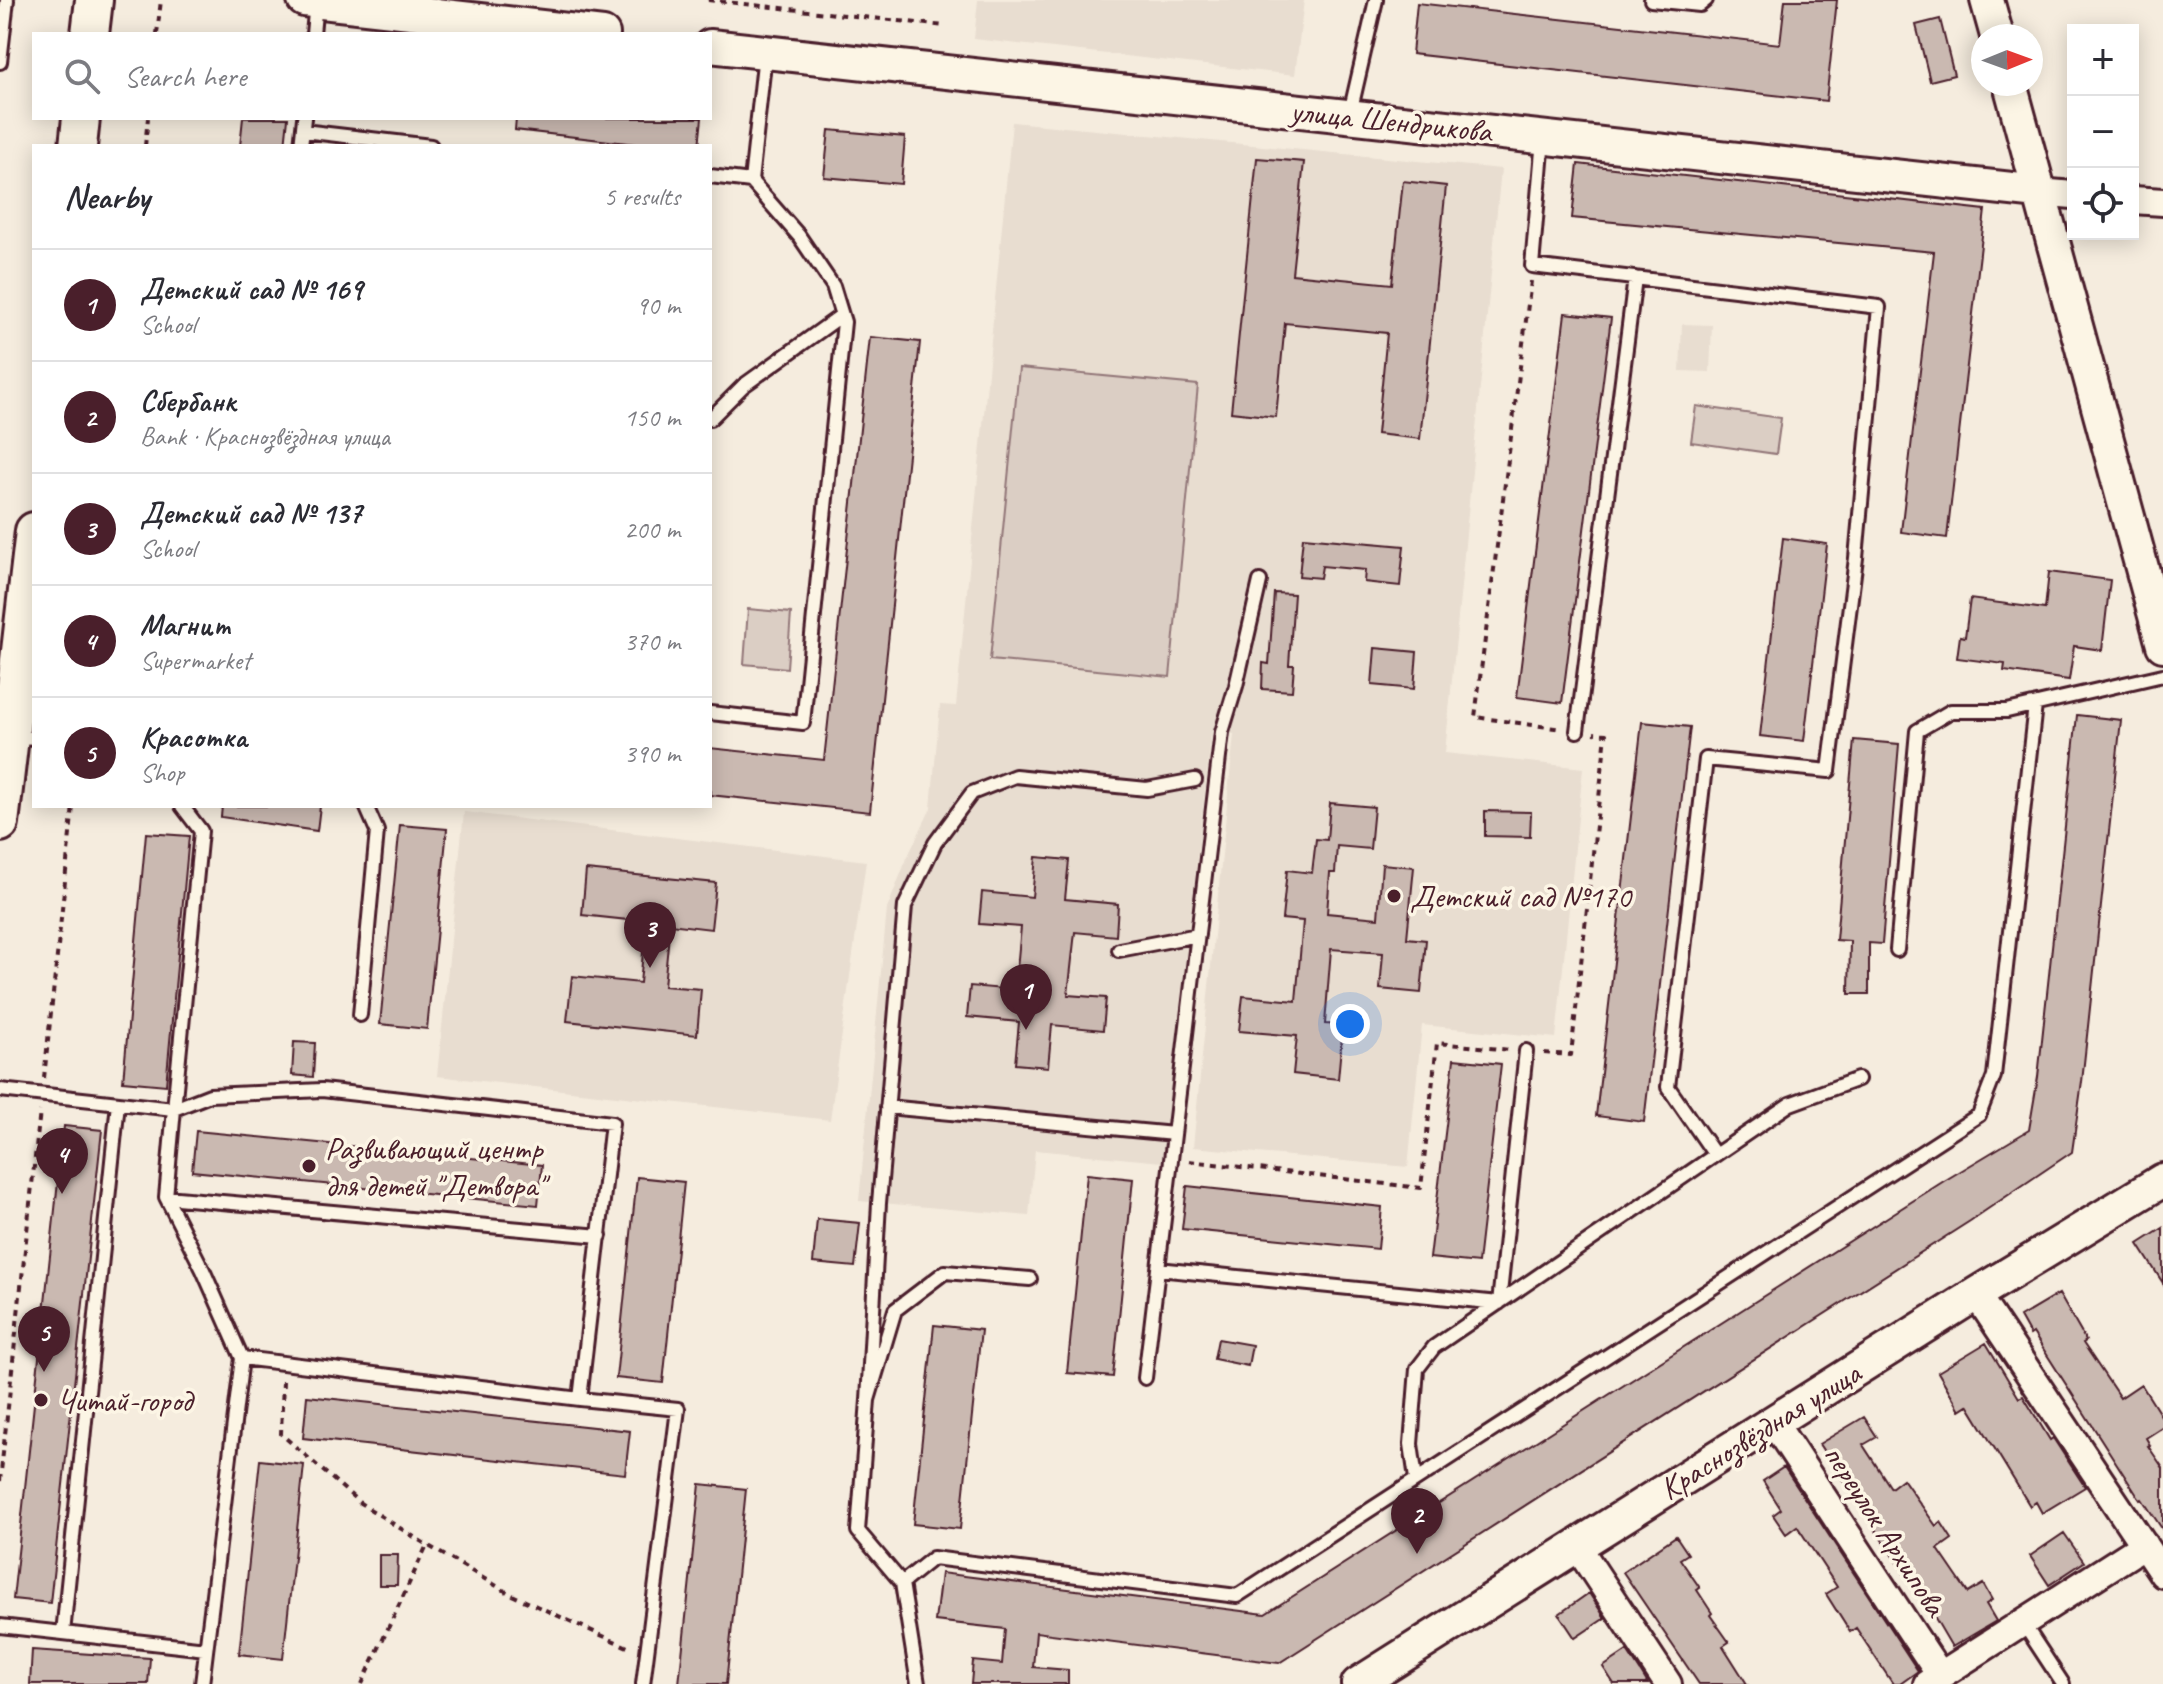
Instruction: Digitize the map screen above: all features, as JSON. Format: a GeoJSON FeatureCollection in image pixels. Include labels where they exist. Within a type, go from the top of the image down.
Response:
{"type":"FeatureCollection","features":[{"type":"Feature","properties":{"kind":"main road"},"geometry":{"type":"LineString","coordinates":[[90,32],[94,0]]}},
{"type":"Feature","properties":{"kind":"main road"},"geometry":{"type":"LineString","coordinates":[[78,144],[81,120]]}},
{"type":"Feature","properties":{"kind":"main road"},"geometry":{"type":"LineString","coordinates":[[0,823],[22,737],[32,565]]}},
{"type":"Feature","properties":{"kind":"street"},"geometry":{"type":"LineString","coordinates":[[1987,0],[1994,24]]}},
{"type":"Feature","properties":{"kind":"street"},"geometry":{"type":"LineString","coordinates":[[310,1],[472,14],[590,32]]}},
{"type":"Feature","properties":{"kind":"street","name":"улица Шендрикова"},"geometry":{"type":"LineString","coordinates":[[712,46],[2067,194]]}},
{"type":"Feature","properties":{"kind":"street"},"geometry":{"type":"LineString","coordinates":[[2013,96],[2163,645]]}},
{"type":"Feature","properties":{"kind":"street"},"geometry":{"type":"LineString","coordinates":[[2139,200],[2163,202]]}},
{"type":"Feature","properties":{"kind":"street","name":"Краснозвёздная улица"},"geometry":{"type":"LineString","coordinates":[[1371,1681],[1577,1546],[2163,1180]]}},
{"type":"Feature","properties":{"kind":"street"},"geometry":{"type":"LineString","coordinates":[[1976,1294],[2163,1574]]}},
{"type":"Feature","properties":{"kind":"street","name":"переулок Архипова"},"geometry":{"type":"LineString","coordinates":[[1774,1423],[1934,1680]]}},
{"type":"Feature","properties":{"kind":"street"},"geometry":{"type":"LineString","coordinates":[[1934,1680],[2144,1545]]}},
{"type":"Feature","properties":{"kind":"street"},"geometry":{"type":"LineString","coordinates":[[1577,1546],[1668,1684]]}},
{"type":"Feature","properties":{"kind":"lane"},"geometry":{"type":"LineString","coordinates":[[0,62],[7,0]]}},
{"type":"Feature","properties":{"kind":"lane"},"geometry":{"type":"LineString","coordinates":[[1349,116],[1376,0]]}},
{"type":"Feature","properties":{"kind":"lane"},"geometry":{"type":"LineString","coordinates":[[1651,0],[1700,5],[1706,0]]}},
{"type":"Feature","properties":{"kind":"lane"},"geometry":{"type":"LineString","coordinates":[[310,1],[313,32]]}},
{"type":"Feature","properties":{"kind":"lane"},"geometry":{"type":"LineString","coordinates":[[751,181],[765,52]]}},
{"type":"Feature","properties":{"kind":"lane"},"geometry":{"type":"LineString","coordinates":[[304,125],[419,144]]}},
{"type":"Feature","properties":{"kind":"lane"},"geometry":{"type":"LineString","coordinates":[[1543,138],[1532,266],[1879,307],[1856,558],[1829,771],[1706,759],[1668,1087],[1715,1155]]}},
{"type":"Feature","properties":{"kind":"lane"},"geometry":{"type":"LineString","coordinates":[[712,176],[751,181],[799,236],[833,286],[844,322],[803,723],[712,713]]}},
{"type":"Feature","properties":{"kind":"lane"},"geometry":{"type":"LineString","coordinates":[[1577,731],[1635,278]]}},
{"type":"Feature","properties":{"kind":"lane"},"geometry":{"type":"LineString","coordinates":[[712,417],[743,386],[842,315]]}},
{"type":"Feature","properties":{"kind":"lane"},"geometry":{"type":"LineString","coordinates":[[1145,1378],[1222,732],[1260,581]]}},
{"type":"Feature","properties":{"kind":"lane"},"geometry":{"type":"LineString","coordinates":[[1897,950],[1917,731],[1951,711],[2007,711],[2163,675]]}},
{"type":"Feature","properties":{"kind":"lane"},"geometry":{"type":"LineString","coordinates":[[902,1583],[933,1558],[1237,1596],[1979,1115],[1994,1076],[2035,705]]}},
{"type":"Feature","properties":{"kind":"lane"},"geometry":{"type":"LineString","coordinates":[[918,1684],[902,1583],[858,1531],[879,1203],[905,906],[935,843],[972,793],[1015,776],[1147,789],[1195,780]]}},
{"type":"Feature","properties":{"kind":"lane"},"geometry":{"type":"LineString","coordinates":[[184,808],[201,831],[166,1197],[242,1358],[202,1684]]}},
{"type":"Feature","properties":{"kind":"lane"},"geometry":{"type":"LineString","coordinates":[[360,1015],[377,831],[367,808]]}},
{"type":"Feature","properties":{"kind":"lane"},"geometry":{"type":"LineString","coordinates":[[1119,950],[1198,935]]}},
{"type":"Feature","properties":{"kind":"lane"},"geometry":{"type":"LineString","coordinates":[[1499,1303],[1526,1051]]}},
{"type":"Feature","properties":{"kind":"lane"},"geometry":{"type":"LineString","coordinates":[[1416,1479],[1411,1444],[1417,1369],[1434,1347],[1790,1104],[1858,1079]]}},
{"type":"Feature","properties":{"kind":"lane"},"geometry":{"type":"LineString","coordinates":[[0,1090],[174,1109],[210,1095],[322,1090],[612,1123],[580,1399]]}},
{"type":"Feature","properties":{"kind":"lane"},"geometry":{"type":"LineString","coordinates":[[63,1633],[118,1103]]}},
{"type":"Feature","properties":{"kind":"lane"},"geometry":{"type":"LineString","coordinates":[[887,1107],[1174,1134]]}},
{"type":"Feature","properties":{"kind":"lane"},"geometry":{"type":"LineString","coordinates":[[166,1197],[600,1236]]}},
{"type":"Feature","properties":{"kind":"lane"},"geometry":{"type":"LineString","coordinates":[[1158,1269],[1499,1303]]}},
{"type":"Feature","properties":{"kind":"lane"},"geometry":{"type":"LineString","coordinates":[[868,1400],[895,1310],[945,1272],[1030,1279]]}},
{"type":"Feature","properties":{"kind":"lane"},"geometry":{"type":"LineString","coordinates":[[242,1358],[678,1409],[643,1684]]}},
{"type":"Feature","properties":{"kind":"lane"},"geometry":{"type":"LineString","coordinates":[[2023,1623],[2063,1684]]}},
{"type":"Feature","properties":{"kind":"lane"},"geometry":{"type":"LineString","coordinates":[[0,1626],[206,1649]]}},
{"type":"Feature","properties":{"kind":"path"},"geometry":{"type":"LineString","coordinates":[[157,32],[161,0]]}},
{"type":"Feature","properties":{"kind":"path"},"geometry":{"type":"LineString","coordinates":[[708,0],[945,26]]}},
{"type":"Feature","properties":{"kind":"path"},"geometry":{"type":"LineString","coordinates":[[145,144],[148,120]]}},
{"type":"Feature","properties":{"kind":"path"},"geometry":{"type":"LineString","coordinates":[[1189,1161],[1421,1188],[1437,1043],[1571,1055],[1606,734],[1475,717],[1532,266]]}},
{"type":"Feature","properties":{"kind":"path"},"geometry":{"type":"LineString","coordinates":[[0,1481],[73,808]]}},
{"type":"Feature","properties":{"kind":"path"},"geometry":{"type":"LineString","coordinates":[[284,1363],[281,1434],[360,1503],[512,1595],[647,1656]]}},
{"type":"Feature","properties":{"kind":"path"},"geometry":{"type":"LineString","coordinates":[[362,1684],[427,1545]]}},
{"type":"Feature","properties":{"kind":"shaded area"},"geometry":{"type":"Polygon","coordinates":[[[978,0],[1304,0],[1295,75],[974,39],[978,0]]]}},
{"type":"Feature","properties":{"kind":"shaded area"},"geometry":{"type":"Polygon","coordinates":[[[1012,122],[1501,169],[1445,753],[1583,768],[1556,1038],[1422,1025],[1408,1167],[1193,1147],[1234,734],[1212,731],[1162,1162],[1035,1150],[1029,1216],[859,1201],[887,909],[931,808],[940,705],[956,706],[1012,122]]]}},
{"type":"Feature","properties":{"kind":"shaded area"},"geometry":{"type":"Polygon","coordinates":[[[1682,324],[1712,325],[1710,372],[1680,371],[1682,324]]]}},
{"type":"Feature","properties":{"kind":"shaded area"},"geometry":{"type":"Polygon","coordinates":[[[1019,368],[1198,385],[1170,677],[990,660],[1019,368]]]}},
{"type":"Feature","properties":{"kind":"shaded area"},"geometry":{"type":"Polygon","coordinates":[[[1696,406],[1781,418],[1776,454],[1691,442],[1696,406]]]}},
{"type":"Feature","properties":{"kind":"shaded area"},"geometry":{"type":"Polygon","coordinates":[[[748,609],[791,613],[787,668],[744,664],[748,609]]]}},
{"type":"Feature","properties":{"kind":"shaded area"},"geometry":{"type":"Polygon","coordinates":[[[464,812],[866,861],[830,1120],[437,1076],[464,812]]]}},
{"type":"Feature","properties":{"kind":"building"},"geometry":{"type":"Polygon","coordinates":[[[1785,0],[1837,0],[1826,101],[1412,54],[1417,3],[1780,44],[1785,0]]]}},
{"type":"Feature","properties":{"kind":"building"},"geometry":{"type":"Polygon","coordinates":[[[1940,19],[1954,75],[1930,81],[1916,25],[1940,19]]]}},
{"type":"Feature","properties":{"kind":"building"},"geometry":{"type":"Polygon","coordinates":[[[243,120],[288,120],[285,144],[240,144],[243,120]]]}},
{"type":"Feature","properties":{"kind":"building"},"geometry":{"type":"Polygon","coordinates":[[[516,120],[702,120],[699,144],[636,144],[515,130],[516,120]]]}},
{"type":"Feature","properties":{"kind":"building"},"geometry":{"type":"Polygon","coordinates":[[[829,130],[905,137],[901,184],[824,177],[829,130]]]}},
{"type":"Feature","properties":{"kind":"building"},"geometry":{"type":"Polygon","coordinates":[[[1257,158],[1304,162],[1292,274],[1392,284],[1403,181],[1446,186],[1420,439],[1377,434],[1387,333],[1285,323],[1276,417],[1231,412],[1257,158]]]}},
{"type":"Feature","properties":{"kind":"building"},"geometry":{"type":"Polygon","coordinates":[[[1578,164],[1985,210],[1947,538],[1901,532],[1934,252],[1572,218],[1578,164]]]}},
{"type":"Feature","properties":{"kind":"building"},"geometry":{"type":"Polygon","coordinates":[[[1565,313],[1611,318],[1562,703],[1517,697],[1565,313]]]}},
{"type":"Feature","properties":{"kind":"building"},"geometry":{"type":"Polygon","coordinates":[[[870,337],[920,342],[870,812],[712,795],[712,748],[824,760],[870,337]]]}},
{"type":"Feature","properties":{"kind":"building"},"geometry":{"type":"Polygon","coordinates":[[[1303,537],[1404,546],[1400,586],[1364,582],[1365,570],[1322,566],[1320,578],[1299,576],[1303,537]]]}},
{"type":"Feature","properties":{"kind":"building"},"geometry":{"type":"Polygon","coordinates":[[[1783,538],[1827,544],[1804,741],[1760,736],[1783,538]]]}},
{"type":"Feature","properties":{"kind":"building"},"geometry":{"type":"Polygon","coordinates":[[[2049,572],[2110,580],[2102,650],[2074,646],[2069,680],[2004,671],[2005,664],[1957,658],[1960,636],[1965,637],[1970,599],[2045,609],[2049,572]]]}},
{"type":"Feature","properties":{"kind":"building"},"geometry":{"type":"Polygon","coordinates":[[[1274,593],[1294,594],[1289,665],[1294,665],[1292,691],[1262,689],[1263,663],[1269,664],[1274,593]]]}},
{"type":"Feature","properties":{"kind":"building"},"geometry":{"type":"Polygon","coordinates":[[[1375,648],[1417,652],[1414,689],[1372,685],[1375,648]]]}},
{"type":"Feature","properties":{"kind":"building"},"geometry":{"type":"Polygon","coordinates":[[[2077,715],[2121,720],[2072,1152],[1970,1221],[1279,1663],[1036,1632],[1033,1667],[1068,1670],[1068,1684],[971,1684],[973,1661],[1002,1664],[1005,1629],[935,1621],[941,1573],[1265,1614],[1944,1181],[2029,1130],[2038,1077],[2077,715]]]}},
{"type":"Feature","properties":{"kind":"building"},"geometry":{"type":"Polygon","coordinates":[[[1642,722],[1690,727],[1644,1122],[1596,1116],[1642,722]]]}},
{"type":"Feature","properties":{"kind":"building"},"geometry":{"type":"Polygon","coordinates":[[[1854,740],[1899,744],[1882,944],[1869,943],[1869,994],[1849,994],[1850,941],[1836,940],[1854,740]]]}},
{"type":"Feature","properties":{"kind":"building","name":"Детский сад №170"},"geometry":{"type":"Polygon","coordinates":[[[1330,803],[1374,807],[1370,849],[1337,846],[1335,873],[1330,873],[1327,913],[1378,918],[1382,864],[1414,867],[1407,938],[1426,940],[1421,993],[1380,989],[1383,953],[1331,949],[1325,1024],[1343,1025],[1338,1079],[1293,1074],[1297,1036],[1239,1031],[1243,996],[1296,1001],[1303,921],[1282,919],[1287,870],[1312,873],[1316,839],[1327,840],[1330,803]]]}},
{"type":"Feature","properties":{"kind":"building"},"geometry":{"type":"Polygon","coordinates":[[[222,808],[320,808],[317,831],[221,817],[222,808]]]}},
{"type":"Feature","properties":{"kind":"building"},"geometry":{"type":"Polygon","coordinates":[[[1485,811],[1531,812],[1530,837],[1485,836],[1485,811]]]}},
{"type":"Feature","properties":{"kind":"building"},"geometry":{"type":"Polygon","coordinates":[[[400,825],[447,829],[427,1029],[380,1024],[400,825]]]}},
{"type":"Feature","properties":{"kind":"building"},"geometry":{"type":"Polygon","coordinates":[[[146,833],[189,836],[166,1085],[123,1081],[146,833]]]}},
{"type":"Feature","properties":{"kind":"building"},"geometry":{"type":"Polygon","coordinates":[[[1036,857],[1069,860],[1065,899],[1118,904],[1116,936],[1075,932],[1068,995],[1106,998],[1103,1030],[1052,1025],[1048,1067],[1015,1064],[1019,1022],[967,1017],[970,986],[1015,990],[1021,927],[979,924],[982,892],[1032,897],[1036,857]]]}},
{"type":"Feature","properties":{"kind":"building"},"geometry":{"type":"Polygon","coordinates":[[[586,870],[716,883],[711,929],[670,924],[664,986],[701,989],[697,1035],[567,1021],[572,976],[640,983],[646,922],[582,915],[586,870]]]}},
{"type":"Feature","properties":{"kind":"building"},"geometry":{"type":"Polygon","coordinates":[[[294,1042],[315,1043],[313,1077],[292,1075],[294,1042]]]}},
{"type":"Feature","properties":{"kind":"building"},"geometry":{"type":"Polygon","coordinates":[[[1454,1059],[1501,1064],[1478,1263],[1430,1258],[1454,1059]]]}},
{"type":"Feature","properties":{"kind":"building"},"geometry":{"type":"Polygon","coordinates":[[[64,1126],[102,1130],[50,1603],[13,1599],[64,1126]]]}},
{"type":"Feature","properties":{"kind":"building"},"geometry":{"type":"Polygon","coordinates":[[[196,1131],[542,1165],[538,1205],[192,1171],[196,1131]]]}},
{"type":"Feature","properties":{"kind":"building"},"geometry":{"type":"Polygon","coordinates":[[[1087,1174],[1133,1179],[1113,1377],[1067,1373],[1087,1174]]]}},
{"type":"Feature","properties":{"kind":"building"},"geometry":{"type":"Polygon","coordinates":[[[637,1177],[684,1182],[663,1383],[616,1378],[637,1177]]]}},
{"type":"Feature","properties":{"kind":"building"},"geometry":{"type":"Polygon","coordinates":[[[1187,1186],[1382,1207],[1378,1249],[1182,1229],[1187,1186]]]}},
{"type":"Feature","properties":{"kind":"building"},"geometry":{"type":"Polygon","coordinates":[[[817,1219],[860,1223],[855,1267],[813,1263],[817,1219]]]}},
{"type":"Feature","properties":{"kind":"building"},"geometry":{"type":"Polygon","coordinates":[[[2163,1228],[2163,1283],[2138,1244],[2163,1228]]]}},
{"type":"Feature","properties":{"kind":"building"},"geometry":{"type":"Polygon","coordinates":[[[2059,1294],[2086,1341],[2083,1343],[2120,1398],[2141,1384],[2163,1419],[2163,1427],[2146,1438],[2163,1468],[2163,1530],[2020,1317],[2059,1294]]]}},
{"type":"Feature","properties":{"kind":"building"},"geometry":{"type":"Polygon","coordinates":[[[934,1325],[981,1330],[960,1529],[913,1524],[934,1325]]]}},
{"type":"Feature","properties":{"kind":"building"},"geometry":{"type":"Polygon","coordinates":[[[1218,1339],[1252,1345],[1248,1366],[1214,1359],[1218,1339]]]}},
{"type":"Feature","properties":{"kind":"building"},"geometry":{"type":"Polygon","coordinates":[[[1986,1343],[2019,1398],[2023,1396],[2050,1440],[2053,1438],[2085,1487],[2042,1513],[2036,1502],[2030,1506],[1968,1405],[1960,1410],[1938,1372],[1986,1343]]]}},
{"type":"Feature","properties":{"kind":"building"},"geometry":{"type":"Polygon","coordinates":[[[307,1396],[630,1431],[625,1474],[303,1438],[307,1396]]]}},
{"type":"Feature","properties":{"kind":"building"},"geometry":{"type":"Polygon","coordinates":[[[1864,1417],[1877,1437],[1863,1445],[1891,1488],[1903,1479],[1936,1526],[1941,1522],[1952,1539],[1938,1549],[1968,1593],[1983,1584],[1992,1600],[1986,1604],[1996,1621],[1952,1647],[1921,1594],[1919,1596],[1819,1444],[1864,1417]]]}},
{"type":"Feature","properties":{"kind":"building"},"geometry":{"type":"Polygon","coordinates":[[[260,1460],[304,1465],[283,1659],[239,1654],[260,1460]]]}},
{"type":"Feature","properties":{"kind":"building"},"geometry":{"type":"Polygon","coordinates":[[[1784,1467],[1918,1671],[1900,1684],[1893,1684],[1856,1628],[1850,1632],[1826,1594],[1837,1587],[1797,1526],[1786,1534],[1773,1515],[1781,1509],[1763,1481],[1784,1467]]]}},
{"type":"Feature","properties":{"kind":"building"},"geometry":{"type":"Polygon","coordinates":[[[700,1484],[746,1489],[726,1684],[679,1684],[700,1484]]]}},
{"type":"Feature","properties":{"kind":"building"},"geometry":{"type":"Polygon","coordinates":[[[2064,1533],[2084,1562],[2049,1585],[2030,1556],[2064,1533]]]}},
{"type":"Feature","properties":{"kind":"building"},"geometry":{"type":"Polygon","coordinates":[[[1676,1536],[1688,1554],[1680,1559],[1700,1588],[1697,1590],[1712,1613],[1710,1615],[1729,1642],[1723,1646],[1747,1684],[1699,1684],[1623,1572],[1676,1536]]]}},
{"type":"Feature","properties":{"kind":"building"},"geometry":{"type":"Polygon","coordinates":[[[379,1555],[398,1555],[397,1585],[379,1585],[379,1555]]]}},
{"type":"Feature","properties":{"kind":"building"},"geometry":{"type":"Polygon","coordinates":[[[1589,1593],[1605,1618],[1575,1638],[1559,1614],[1589,1593]]]}},
{"type":"Feature","properties":{"kind":"building"},"geometry":{"type":"Polygon","coordinates":[[[32,1650],[150,1658],[148,1684],[30,1684],[32,1650]]]}},
{"type":"Feature","properties":{"kind":"building"},"geometry":{"type":"Polygon","coordinates":[[[1627,1651],[1648,1684],[1614,1684],[1603,1667],[1627,1651]]]}},
{"type":"Feature","properties":{"kind":"place","name":"Детский сад №170"},"geometry":{"type":"Point","coordinates":[1394,896]}},
{"type":"Feature","properties":{"kind":"place","name":"Детский сад № 137"},"geometry":{"type":"Point","coordinates":[650,968]}},
{"type":"Feature","properties":{"kind":"place","name":"Детский сад № 169"},"geometry":{"type":"Point","coordinates":[1026,1030]}},
{"type":"Feature","properties":{"kind":"place","name":"Развивающий центр для детей \"Детвора\""},"geometry":{"type":"Point","coordinates":[309,1166]}},
{"type":"Feature","properties":{"kind":"place","name":"Магнит"},"geometry":{"type":"Point","coordinates":[62,1194]}},
{"type":"Feature","properties":{"kind":"place","name":"Красотка"},"geometry":{"type":"Point","coordinates":[44,1372]}},
{"type":"Feature","properties":{"kind":"place","name":"Читай-город"},"geometry":{"type":"Point","coordinates":[41,1400]}},
{"type":"Feature","properties":{"kind":"place","name":"Сбербанк"},"geometry":{"type":"Point","coordinates":[1417,1554]}}]}
